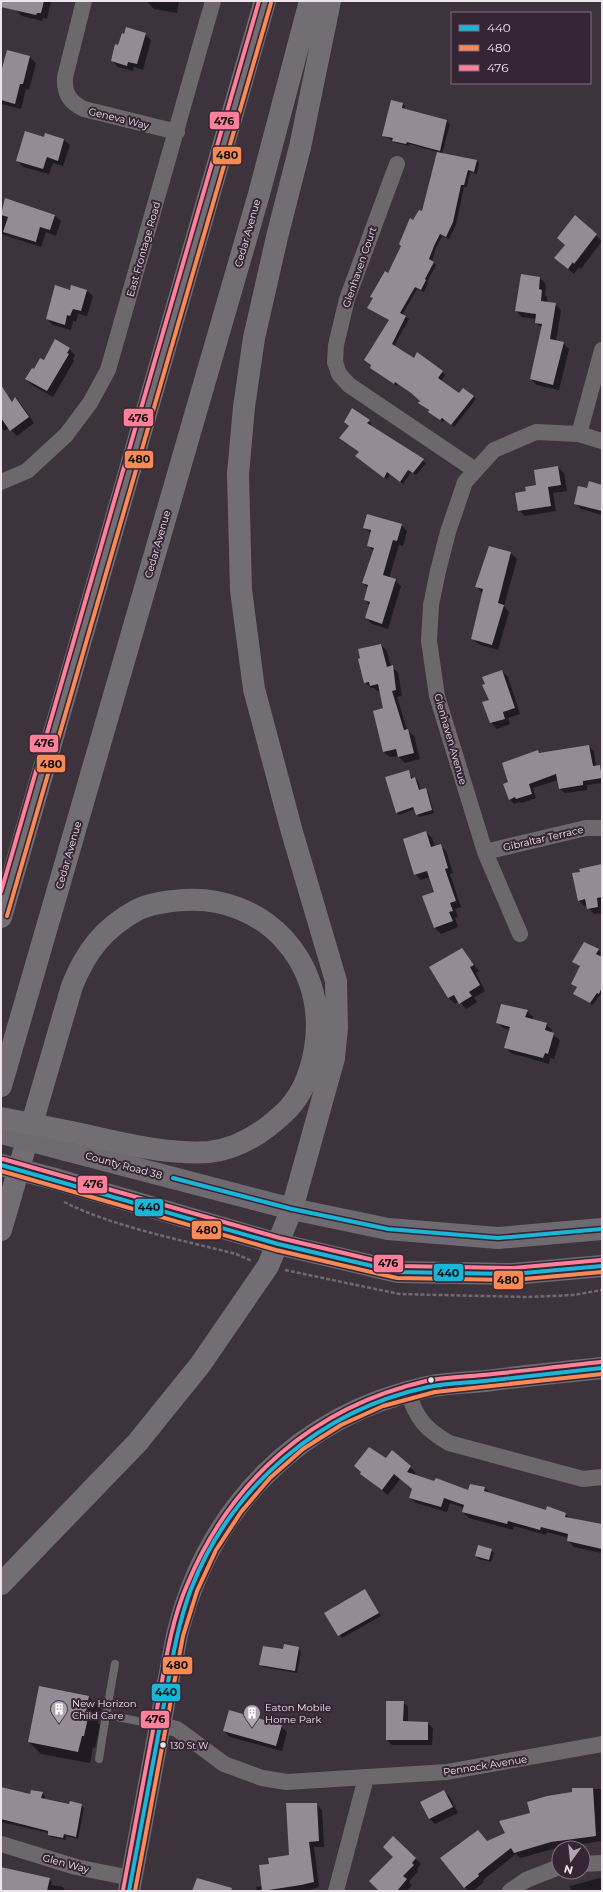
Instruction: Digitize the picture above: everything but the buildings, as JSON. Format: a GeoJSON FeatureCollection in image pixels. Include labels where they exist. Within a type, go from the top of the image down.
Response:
{"type":"FeatureCollection","features":[{"type":"Feature","properties":{"kind":"highway"},"geometry":{"type":"LineString","coordinates":[[2,912],[265,1]]}},
{"type":"Feature","properties":{"kind":"highway","name":"Cedar Avenue"},"geometry":{"type":"LineString","coordinates":[[1,1086],[259,194],[310,1]]}},
{"type":"Feature","properties":{"kind":"highway"},"geometry":{"type":"LineString","coordinates":[[1,1584],[137,1443],[200,1365],[268,1266],[292,1209],[334,1058],[337,1028],[336,981],[292,832],[254,689],[241,590],[238,474],[244,407],[254,338],[300,148],[330,1]]}},
{"type":"Feature","properties":{"kind":"highway"},"geometry":{"type":"LineString","coordinates":[[1,1118],[68,1141],[177,1152],[210,1152],[234,1146],[258,1134],[278,1119],[295,1101],[308,1076],[315,1051],[318,1027],[314,995],[305,970],[290,946],[272,927],[250,913],[224,902],[196,899],[168,901],[138,910],[113,926],[96,943],[81,963],[72,986],[1,1230]]}},
{"type":"Feature","properties":{"kind":"main road","name":"County Road 38"},"geometry":{"type":"LineString","coordinates":[[1,1133],[68,1141],[292,1209],[388,1229],[498,1238],[602,1229]]}},
{"type":"Feature","properties":{"kind":"main road"},"geometry":{"type":"LineString","coordinates":[[1,1165],[55,1179],[278,1244],[398,1272],[513,1274],[602,1266]]}},
{"type":"Feature","properties":{"kind":"main road"},"geometry":{"type":"LineString","coordinates":[[130,1885],[178,1634],[186,1604],[202,1562],[214,1540],[232,1511],[258,1480],[293,1448],[319,1430],[348,1414],[383,1399],[428,1387],[602,1368]]}},
{"type":"Feature","properties":{"kind":"street","name":"Geneva Way"},"geometry":{"type":"LineString","coordinates":[[84,1],[65,77],[64,87],[67,97],[74,104],[84,109],[177,132]]}},
{"type":"Feature","properties":{"kind":"street","name":"East Frontage Road"},"geometry":{"type":"LineString","coordinates":[[1,482],[27,471],[66,435],[90,402],[108,370],[177,132],[213,1]]}},
{"type":"Feature","properties":{"kind":"street","name":"Glenhaven Court"},"geometry":{"type":"LineString","coordinates":[[397,164],[347,299],[336,345],[335,362],[340,374],[349,385],[475,470]]}},
{"type":"Feature","properties":{"kind":"street"},"geometry":{"type":"LineString","coordinates":[[579,434],[602,350]]}},
{"type":"Feature","properties":{"kind":"street","name":"Glenhaven Avenue"},"geometry":{"type":"LineString","coordinates":[[520,934],[485,852],[437,696],[429,641],[431,605],[447,538],[465,482],[494,450],[536,432],[579,434],[602,440]]}},
{"type":"Feature","properties":{"kind":"street","name":"Gibraltar Terrace"},"geometry":{"type":"LineString","coordinates":[[485,852],[586,828],[602,828]]}},
{"type":"Feature","properties":{"kind":"street"},"geometry":{"type":"LineString","coordinates":[[408,1392],[413,1406],[423,1424],[434,1434],[449,1443],[582,1479],[602,1477]]}},
{"type":"Feature","properties":{"kind":"street","name":"Pennock Avenue"},"geometry":{"type":"LineString","coordinates":[[160,1726],[177,1730],[224,1764],[262,1778],[287,1782],[447,1772],[602,1744]]}},
{"type":"Feature","properties":{"kind":"street"},"geometry":{"type":"LineString","coordinates":[[336,1891],[366,1778]]}},
{"type":"Feature","properties":{"kind":"street","name":"Glen Way"},"geometry":{"type":"LineString","coordinates":[[1,1844],[130,1885]]}},
{"type":"Feature","properties":{"kind":"street"},"geometry":{"type":"LineString","coordinates":[[591,1864],[602,1863]]}},
{"type":"Feature","properties":{"kind":"street"},"geometry":{"type":"LineString","coordinates":[[510,1891],[526,1880],[551,1870]]}},
{"type":"Feature","properties":{"kind":"lane"},"geometry":{"type":"LineString","coordinates":[[99,1759],[115,1664]]}},
{"type":"Feature","properties":{"kind":"lane"},"geometry":{"type":"LineString","coordinates":[[106,1715],[160,1726]]}},
{"type":"Feature","properties":{"kind":"transit line","name":"476"},"geometry":{"type":"LineString","coordinates":[[1,892],[259,1]]}},
{"type":"Feature","properties":{"kind":"transit line","name":"480"},"geometry":{"type":"LineString","coordinates":[[7,916],[271,3]]}},
{"type":"Feature","properties":{"kind":"transit line","name":"476"},"geometry":{"type":"LineString","coordinates":[[3,1159],[280,1238],[399,1266],[513,1268],[601,1260]]}},
{"type":"Feature","properties":{"kind":"transit line","name":"440"},"geometry":{"type":"LineString","coordinates":[[1,1165],[278,1244],[398,1272],[513,1274],[602,1266]]}},
{"type":"Feature","properties":{"kind":"transit line","name":"480"},"geometry":{"type":"LineString","coordinates":[[1,1171],[276,1250],[397,1278],[513,1280],[602,1272]]}},
{"type":"Feature","properties":{"kind":"transit line","name":"440"},"geometry":{"type":"LineString","coordinates":[[173,1178],[292,1209],[388,1229],[498,1238],[602,1229]]}},
{"type":"Feature","properties":{"kind":"transit line","name":"476"},"geometry":{"type":"LineString","coordinates":[[123,1890],[176,1615],[187,1585],[205,1547],[227,1512],[252,1481],[281,1453],[313,1429],[348,1409],[385,1393],[426,1381],[601,1362]]}},
{"type":"Feature","properties":{"kind":"transit line","name":"440"},"geometry":{"type":"LineString","coordinates":[[129,1891],[181,1620],[191,1589],[208,1552],[230,1517],[255,1486],[284,1458],[317,1434],[351,1414],[389,1398],[428,1387],[442,1385],[602,1368]]}},
{"type":"Feature","properties":{"kind":"transit line","name":"480"},"geometry":{"type":"LineString","coordinates":[[135,1891],[183,1636],[197,1591],[216,1550],[241,1512],[270,1478],[303,1449],[341,1425],[383,1406],[435,1392],[602,1374]]}},
{"type":"Feature","properties":{"kind":"place","name":"New Horizon Child Care"},"geometry":{"type":"Point","coordinates":[59,1724]}},
{"type":"Feature","properties":{"kind":"place","name":"Eaton Mobile Home Park"},"geometry":{"type":"Point","coordinates":[252,1728]}},
{"type":"Feature","properties":{"kind":"place","name":"130 St W"},"geometry":{"type":"Point","coordinates":[163,1745]}}]}
